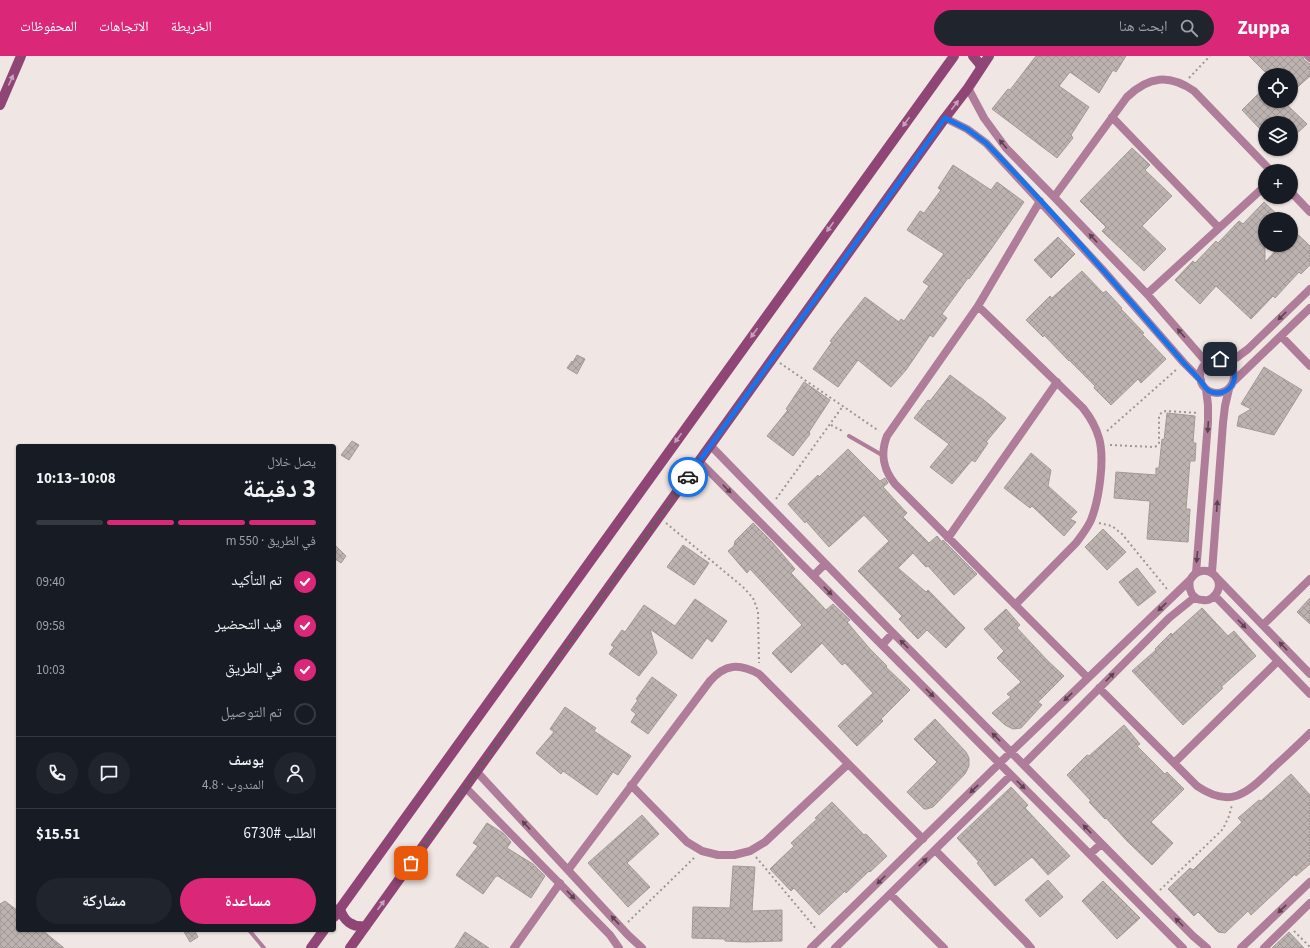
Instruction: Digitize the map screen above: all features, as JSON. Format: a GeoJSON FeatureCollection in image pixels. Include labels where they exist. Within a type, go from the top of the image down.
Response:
{"type":"FeatureCollection","features":[{"type":"Feature","properties":{"kind":"street"},"geometry":{"type":"LineString","coordinates":[[0,105],[21,56]]}},
{"type":"Feature","properties":{"kind":"street"},"geometry":{"type":"LineString","coordinates":[[336,914],[954,56]]}},
{"type":"Feature","properties":{"kind":"street"},"geometry":{"type":"LineString","coordinates":[[973,56],[981,68]]}},
{"type":"Feature","properties":{"kind":"street"},"geometry":{"type":"LineString","coordinates":[[350,948],[968,88],[989,56]]}},
{"type":"Feature","properties":{"kind":"street"},"geometry":{"type":"LineString","coordinates":[[1054,197],[1127,97],[1136,88],[1147,82],[1159,80],[1172,80],[1184,84],[1194,91],[1263,164]]}},
{"type":"Feature","properties":{"kind":"street"},"geometry":{"type":"LineString","coordinates":[[968,88],[984,118],[1006,148],[1147,294],[1207,363]]}},
{"type":"Feature","properties":{"kind":"street"},"geometry":{"type":"LineString","coordinates":[[945,118],[967,129],[986,143],[1102,269],[1184,363],[1201,380],[1206,388],[1208,414],[1196,573]]}},
{"type":"Feature","properties":{"kind":"street"},"geometry":{"type":"LineString","coordinates":[[1112,118],[1219,228]]}},
{"type":"Feature","properties":{"kind":"street"},"geometry":{"type":"LineString","coordinates":[[1147,294],[1258,192]]}},
{"type":"Feature","properties":{"kind":"street"},"geometry":{"type":"LineString","coordinates":[[1298,199],[1310,212]]}},
{"type":"Feature","properties":{"kind":"street"},"geometry":{"type":"LineString","coordinates":[[1040,201],[978,306],[887,436],[883,444],[882,455],[888,476],[895,484],[1088,678]]}},
{"type":"Feature","properties":{"kind":"street"},"geometry":{"type":"LineString","coordinates":[[1102,269],[1112,258]]}},
{"type":"Feature","properties":{"kind":"street"},"geometry":{"type":"LineString","coordinates":[[1228,362],[1248,349],[1310,289]]}},
{"type":"Feature","properties":{"kind":"street"},"geometry":{"type":"LineString","coordinates":[[1190,580],[1190,589],[1199,600],[1207,600],[1215,596],[1219,588],[1215,576],[1223,423],[1229,389],[1234,381],[1308,310],[1296,303]]}},
{"type":"Feature","properties":{"kind":"street"},"geometry":{"type":"LineString","coordinates":[[978,306],[1084,408],[1100,442],[1102,458],[1095,508],[1084,533],[1016,605]]}},
{"type":"Feature","properties":{"kind":"street"},"geometry":{"type":"LineString","coordinates":[[1281,336],[1310,366]]}},
{"type":"Feature","properties":{"kind":"street"},"geometry":{"type":"LineString","coordinates":[[1201,380],[1201,371],[1207,363],[1215,359],[1220,359],[1228,362],[1234,371],[1234,381]]}},
{"type":"Feature","properties":{"kind":"street"},"geometry":{"type":"LineString","coordinates":[[948,538],[1057,382]]}},
{"type":"Feature","properties":{"kind":"street"},"geometry":{"type":"LineString","coordinates":[[1206,388],[1215,393],[1220,393],[1229,389]]}},
{"type":"Feature","properties":{"kind":"street"},"geometry":{"type":"LineString","coordinates":[[710,445],[1101,844],[1193,936],[1207,948]]}},
{"type":"Feature","properties":{"kind":"street"},"geometry":{"type":"LineString","coordinates":[[699,461],[1183,948]]}},
{"type":"Feature","properties":{"kind":"street"},"geometry":{"type":"LineString","coordinates":[[813,576],[825,564]]}},
{"type":"Feature","properties":{"kind":"street"},"geometry":{"type":"LineString","coordinates":[[811,948],[1196,573],[1206,570],[1215,576],[1310,674]]}},
{"type":"Feature","properties":{"kind":"street"},"geometry":{"type":"LineString","coordinates":[[1263,625],[1310,579]]}},
{"type":"Feature","properties":{"kind":"street"},"geometry":{"type":"LineString","coordinates":[[1215,596],[1310,694]]}},
{"type":"Feature","properties":{"kind":"street"},"geometry":{"type":"LineString","coordinates":[[1024,764],[1169,618],[1195,597]]}},
{"type":"Feature","properties":{"kind":"street"},"geometry":{"type":"LineString","coordinates":[[882,645],[893,633]]}},
{"type":"Feature","properties":{"kind":"street"},"geometry":{"type":"LineString","coordinates":[[1174,763],[1278,661]]}},
{"type":"Feature","properties":{"kind":"street"},"geometry":{"type":"LineString","coordinates":[[568,870],[706,686],[717,673],[727,668],[738,666],[750,669],[759,674],[923,839]]}},
{"type":"Feature","properties":{"kind":"street"},"geometry":{"type":"LineString","coordinates":[[1099,688],[1197,786],[1208,793],[1221,797],[1234,796],[1247,792],[1310,733]]}},
{"type":"Feature","properties":{"kind":"street"},"geometry":{"type":"LineString","coordinates":[[631,785],[687,842],[702,850],[718,855],[734,855],[750,851],[765,842],[848,764]]}},
{"type":"Feature","properties":{"kind":"street"},"geometry":{"type":"LineString","coordinates":[[477,772],[622,928],[643,948]]}},
{"type":"Feature","properties":{"kind":"street"},"geometry":{"type":"LineString","coordinates":[[835,948],[1011,775]]}},
{"type":"Feature","properties":{"kind":"street"},"geometry":{"type":"LineString","coordinates":[[465,787],[560,883],[610,935],[620,948]]}},
{"type":"Feature","properties":{"kind":"street"},"geometry":{"type":"LineString","coordinates":[[1090,854],[1101,844]]}},
{"type":"Feature","properties":{"kind":"street"},"geometry":{"type":"LineString","coordinates":[[935,850],[1031,948]]}},
{"type":"Feature","properties":{"kind":"street"},"geometry":{"type":"LineString","coordinates":[[1241,948],[1310,882]]}},
{"type":"Feature","properties":{"kind":"street"},"geometry":{"type":"LineString","coordinates":[[514,948],[560,883]]}},
{"type":"Feature","properties":{"kind":"street"},"geometry":{"type":"LineString","coordinates":[[890,894],[944,948]]}},
{"type":"Feature","properties":{"kind":"street"},"geometry":{"type":"LineString","coordinates":[[1264,948],[1310,903]]}},
{"type":"Feature","properties":{"kind":"street"},"geometry":{"type":"LineString","coordinates":[[340,908],[342,914],[349,923],[360,927],[366,926]]}},
{"type":"Feature","properties":{"kind":"street"},"geometry":{"type":"LineString","coordinates":[[311,948],[323,932]]}},
{"type":"Feature","properties":{"kind":"street"},"geometry":{"type":"LineString","coordinates":[[634,948],[643,948]]}},
{"type":"Feature","properties":{"kind":"lane"},"geometry":{"type":"LineString","coordinates":[[849,436],[882,455]]}},
{"type":"Feature","properties":{"kind":"lane"},"geometry":{"type":"LineString","coordinates":[[251,932],[264,948]]}},
{"type":"Feature","properties":{"kind":"path"},"geometry":{"type":"LineString","coordinates":[[1184,84],[1210,56]]}},
{"type":"Feature","properties":{"kind":"path"},"geometry":{"type":"LineString","coordinates":[[773,358],[887,436]]}},
{"type":"Feature","properties":{"kind":"path"},"geometry":{"type":"LineString","coordinates":[[1100,442],[1184,363]]}},
{"type":"Feature","properties":{"kind":"path"},"geometry":{"type":"LineString","coordinates":[[770,507],[831,425],[843,406]]}},
{"type":"Feature","properties":{"kind":"path"},"geometry":{"type":"LineString","coordinates":[[1100,442],[1154,447],[1159,443],[1159,416],[1162,412],[1208,414]]}},
{"type":"Feature","properties":{"kind":"path"},"geometry":{"type":"LineString","coordinates":[[831,425],[849,436]]}},
{"type":"Feature","properties":{"kind":"path"},"geometry":{"type":"LineString","coordinates":[[659,518],[743,587],[753,598],[758,611],[759,674]]}},
{"type":"Feature","properties":{"kind":"path"},"geometry":{"type":"LineString","coordinates":[[1090,521],[1112,526],[1117,530],[1131,544],[1173,596]]}},
{"type":"Feature","properties":{"kind":"path"},"geometry":{"type":"LineString","coordinates":[[1154,896],[1223,829],[1229,816],[1234,796]]}},
{"type":"Feature","properties":{"kind":"path"},"geometry":{"type":"LineString","coordinates":[[622,928],[702,850]]}},
{"type":"Feature","properties":{"kind":"path"},"geometry":{"type":"LineString","coordinates":[[750,851],[823,937]]}},
{"type":"Feature","properties":{"kind":"path"},"geometry":{"type":"LineString","coordinates":[[1288,924],[1310,947]]}},
{"type":"Feature","properties":{"kind":"building"},"geometry":{"type":"Polygon","coordinates":[[[1036,56],[1126,56],[1116,72],[1113,70],[1099,93],[1070,72],[1059,86],[1089,107],[1071,135],[1073,138],[1057,158],[992,109],[1008,89],[1010,90],[1036,56]]]}},
{"type":"Feature","properties":{"kind":"building"},"geometry":{"type":"Polygon","coordinates":[[[1249,56],[1303,56],[1304,60],[1310,64],[1310,76],[1298,87],[1298,68],[1261,68],[1249,56]]]}},
{"type":"Feature","properties":{"kind":"building"},"geometry":{"type":"Polygon","coordinates":[[[1258,94],[1258,108],[1290,108],[1307,124],[1298,132],[1298,116],[1258,116],[1258,127],[1242,110],[1258,94]]]}},
{"type":"Feature","properties":{"kind":"building"},"geometry":{"type":"Polygon","coordinates":[[[1132,148],[1150,165],[1145,170],[1172,196],[1142,226],[1166,249],[1144,271],[1102,231],[1106,227],[1080,201],[1132,148]]]}},
{"type":"Feature","properties":{"kind":"building"},"geometry":{"type":"Polygon","coordinates":[[[953,165],[991,190],[997,182],[1024,202],[942,314],[947,318],[933,337],[930,335],[906,370],[891,387],[858,360],[838,387],[813,369],[832,342],[830,341],[865,297],[899,322],[901,319],[904,321],[929,286],[923,282],[944,254],[907,230],[920,211],[924,213],[941,190],[938,188],[953,165]]]}},
{"type":"Feature","properties":{"kind":"building"},"geometry":{"type":"Polygon","coordinates":[[[1262,204],[1266,204],[1275,212],[1258,212],[1258,252],[1265,252],[1265,262],[1274,252],[1298,252],[1298,235],[1310,246],[1310,265],[1301,274],[1299,272],[1275,298],[1273,296],[1251,319],[1216,286],[1200,304],[1175,280],[1193,261],[1195,263],[1216,241],[1218,243],[1239,221],[1243,224],[1262,204]]]}},
{"type":"Feature","properties":{"kind":"building"},"geometry":{"type":"Polygon","coordinates":[[[1058,237],[1075,254],[1051,278],[1034,260],[1058,237]]]}},
{"type":"Feature","properties":{"kind":"building"},"geometry":{"type":"Polygon","coordinates":[[[1082,271],[1103,293],[1106,291],[1144,333],[1142,334],[1166,359],[1141,383],[1138,379],[1111,405],[1094,388],[1095,386],[1044,335],[1043,337],[1026,320],[1050,296],[1052,298],[1082,271]]]}},
{"type":"Feature","properties":{"kind":"building"},"geometry":{"type":"Polygon","coordinates":[[[577,355],[585,359],[577,374],[567,368],[577,355]]]}},
{"type":"Feature","properties":{"kind":"building"},"geometry":{"type":"Polygon","coordinates":[[[1264,367],[1302,390],[1274,435],[1237,426],[1239,416],[1251,409],[1241,404],[1264,367]]]}},
{"type":"Feature","properties":{"kind":"building"},"geometry":{"type":"Polygon","coordinates":[[[950,375],[1006,418],[986,442],[988,443],[975,462],[972,460],[952,484],[930,467],[949,444],[914,418],[928,400],[930,401],[950,375]]]}},
{"type":"Feature","properties":{"kind":"building"},"geometry":{"type":"Polygon","coordinates":[[[804,382],[830,400],[809,432],[810,434],[793,456],[767,436],[788,410],[786,409],[804,382]]]}},
{"type":"Feature","properties":{"kind":"building"},"geometry":{"type":"Polygon","coordinates":[[[1167,413],[1195,416],[1193,443],[1196,443],[1195,461],[1190,461],[1186,509],[1190,509],[1188,542],[1147,539],[1150,501],[1114,498],[1116,472],[1156,475],[1156,468],[1159,468],[1162,439],[1164,440],[1167,413]]]}},
{"type":"Feature","properties":{"kind":"building"},"geometry":{"type":"Polygon","coordinates":[[[352,441],[359,445],[349,460],[341,455],[352,441]]]}},
{"type":"Feature","properties":{"kind":"building"},"geometry":{"type":"Polygon","coordinates":[[[848,449],[880,481],[885,478],[888,483],[883,487],[907,513],[903,517],[929,543],[937,536],[942,542],[943,540],[977,574],[954,595],[928,566],[926,567],[913,553],[898,568],[926,592],[928,590],[965,628],[946,648],[927,630],[918,639],[899,619],[902,616],[858,571],[889,541],[864,515],[829,547],[806,521],[805,523],[788,504],[848,449]]]}},
{"type":"Feature","properties":{"kind":"building"},"geometry":{"type":"Polygon","coordinates":[[[1031,453],[1051,470],[1048,486],[1077,512],[1070,519],[1076,522],[1064,536],[1032,506],[1030,508],[1004,488],[1031,453]]]}},
{"type":"Feature","properties":{"kind":"building"},"geometry":{"type":"Polygon","coordinates":[[[753,523],[772,542],[795,569],[791,573],[826,610],[833,604],[850,620],[847,622],[870,649],[910,690],[881,719],[883,721],[857,746],[838,726],[873,693],[845,663],[842,665],[822,643],[791,673],[772,653],[802,625],[750,569],[747,573],[728,551],[734,546],[735,541],[753,523]]]}},
{"type":"Feature","properties":{"kind":"building"},"geometry":{"type":"Polygon","coordinates":[[[1103,529],[1126,552],[1107,570],[1085,547],[1103,529]]]}},
{"type":"Feature","properties":{"kind":"building"},"geometry":{"type":"Polygon","coordinates":[[[683,545],[709,563],[694,585],[667,567],[683,545]]]}},
{"type":"Feature","properties":{"kind":"building"},"geometry":{"type":"Polygon","coordinates":[[[336,546],[346,556],[341,563],[336,559],[336,546]]]}},
{"type":"Feature","properties":{"kind":"building"},"geometry":{"type":"Polygon","coordinates":[[[1137,568],[1156,592],[1138,606],[1119,582],[1137,568]]]}},
{"type":"Feature","properties":{"kind":"building"},"geometry":{"type":"Polygon","coordinates":[[[1310,598],[1310,624],[1297,612],[1310,598]]]}},
{"type":"Feature","properties":{"kind":"building"},"geometry":{"type":"Polygon","coordinates":[[[695,599],[727,621],[712,642],[707,638],[692,659],[650,629],[657,653],[639,676],[609,654],[614,647],[611,645],[622,630],[625,632],[644,605],[675,626],[695,599]]]}},
{"type":"Feature","properties":{"kind":"building"},"geometry":{"type":"Polygon","coordinates":[[[1202,608],[1228,636],[1234,631],[1256,656],[1221,687],[1223,688],[1183,725],[1132,671],[1156,650],[1155,649],[1171,633],[1172,635],[1202,608]]]}},
{"type":"Feature","properties":{"kind":"building"},"geometry":{"type":"Polygon","coordinates":[[[1006,609],[1020,625],[1017,628],[1064,676],[1038,702],[1042,705],[1021,728],[1013,729],[1005,725],[992,713],[1011,697],[1007,694],[1021,682],[997,658],[1004,651],[984,629],[1006,609]]]}},
{"type":"Feature","properties":{"kind":"building"},"geometry":{"type":"Polygon","coordinates":[[[652,677],[677,695],[648,734],[631,722],[636,714],[631,710],[638,700],[636,699],[652,677]]]}},
{"type":"Feature","properties":{"kind":"building"},"geometry":{"type":"Polygon","coordinates":[[[565,707],[596,728],[594,731],[631,756],[618,775],[613,772],[597,795],[563,771],[561,774],[536,753],[554,732],[550,729],[565,707]]]}},
{"type":"Feature","properties":{"kind":"building"},"geometry":{"type":"Polygon","coordinates":[[[935,719],[966,752],[969,758],[969,766],[965,774],[933,807],[924,809],[907,792],[937,762],[914,739],[935,719]]]}},
{"type":"Feature","properties":{"kind":"building"},"geometry":{"type":"Polygon","coordinates":[[[1124,725],[1140,744],[1137,746],[1165,774],[1167,772],[1184,789],[1151,822],[1173,843],[1152,865],[1106,818],[1105,819],[1067,775],[1087,755],[1089,756],[1124,725]]]}},
{"type":"Feature","properties":{"kind":"building"},"geometry":{"type":"Polygon","coordinates":[[[1291,774],[1310,795],[1310,864],[1296,876],[1295,874],[1251,915],[1248,911],[1225,933],[1218,932],[1198,912],[1194,916],[1168,889],[1190,868],[1193,870],[1242,822],[1238,818],[1259,800],[1261,801],[1291,774]]]}},
{"type":"Feature","properties":{"kind":"building"},"geometry":{"type":"Polygon","coordinates":[[[1011,787],[1028,805],[1025,808],[1070,856],[1048,875],[1032,857],[995,886],[977,863],[979,862],[957,838],[1011,787]]]}},
{"type":"Feature","properties":{"kind":"building"},"geometry":{"type":"Polygon","coordinates":[[[832,802],[887,856],[819,915],[794,888],[791,891],[770,869],[794,846],[791,843],[817,819],[815,818],[832,802]]]}},
{"type":"Feature","properties":{"kind":"building"},"geometry":{"type":"Polygon","coordinates":[[[642,815],[659,834],[627,863],[650,887],[628,907],[588,863],[642,815]]]}},
{"type":"Feature","properties":{"kind":"building"},"geometry":{"type":"Polygon","coordinates":[[[487,823],[503,833],[511,842],[507,848],[533,864],[545,876],[531,898],[498,876],[496,876],[483,894],[456,875],[478,846],[473,843],[487,823]]]}},
{"type":"Feature","properties":{"kind":"building"},"geometry":{"type":"Polygon","coordinates":[[[733,866],[755,867],[752,911],[782,910],[782,941],[746,942],[725,941],[725,939],[692,938],[693,907],[730,908],[733,866]]]}},
{"type":"Feature","properties":{"kind":"building"},"geometry":{"type":"Polygon","coordinates":[[[1048,880],[1063,897],[1040,917],[1025,900],[1048,880]]]}},
{"type":"Feature","properties":{"kind":"building"},"geometry":{"type":"Polygon","coordinates":[[[1103,881],[1140,918],[1117,939],[1082,901],[1103,881]]]}},
{"type":"Feature","properties":{"kind":"building"},"geometry":{"type":"Polygon","coordinates":[[[5,901],[16,909],[16,932],[44,932],[64,948],[0,948],[0,904],[5,901]]]}},
{"type":"Feature","properties":{"kind":"building"},"geometry":{"type":"Polygon","coordinates":[[[184,932],[195,932],[198,937],[190,942],[184,932]]]}},
{"type":"Feature","properties":{"kind":"building"},"geometry":{"type":"Polygon","coordinates":[[[465,932],[489,948],[455,948],[465,932]]]}},
{"type":"Feature","properties":{"kind":"building"},"geometry":{"type":"Polygon","coordinates":[[[1289,932],[1304,948],[1272,948],[1289,932]]]}},
{"type":"Feature","properties":{"kind":"way so far"},"geometry":{"type":"LineString","coordinates":[[411,863],[688,477]]}},
{"type":"Feature","properties":{"kind":"route"},"geometry":{"type":"LineString","coordinates":[[688,477],[945,118],[967,129],[986,143],[997,154],[1102,269],[1184,363],[1201,380],[1203,385],[1215,393],[1225,392],[1229,389],[1235,376],[1234,371],[1228,362],[1220,359]]}}]}
